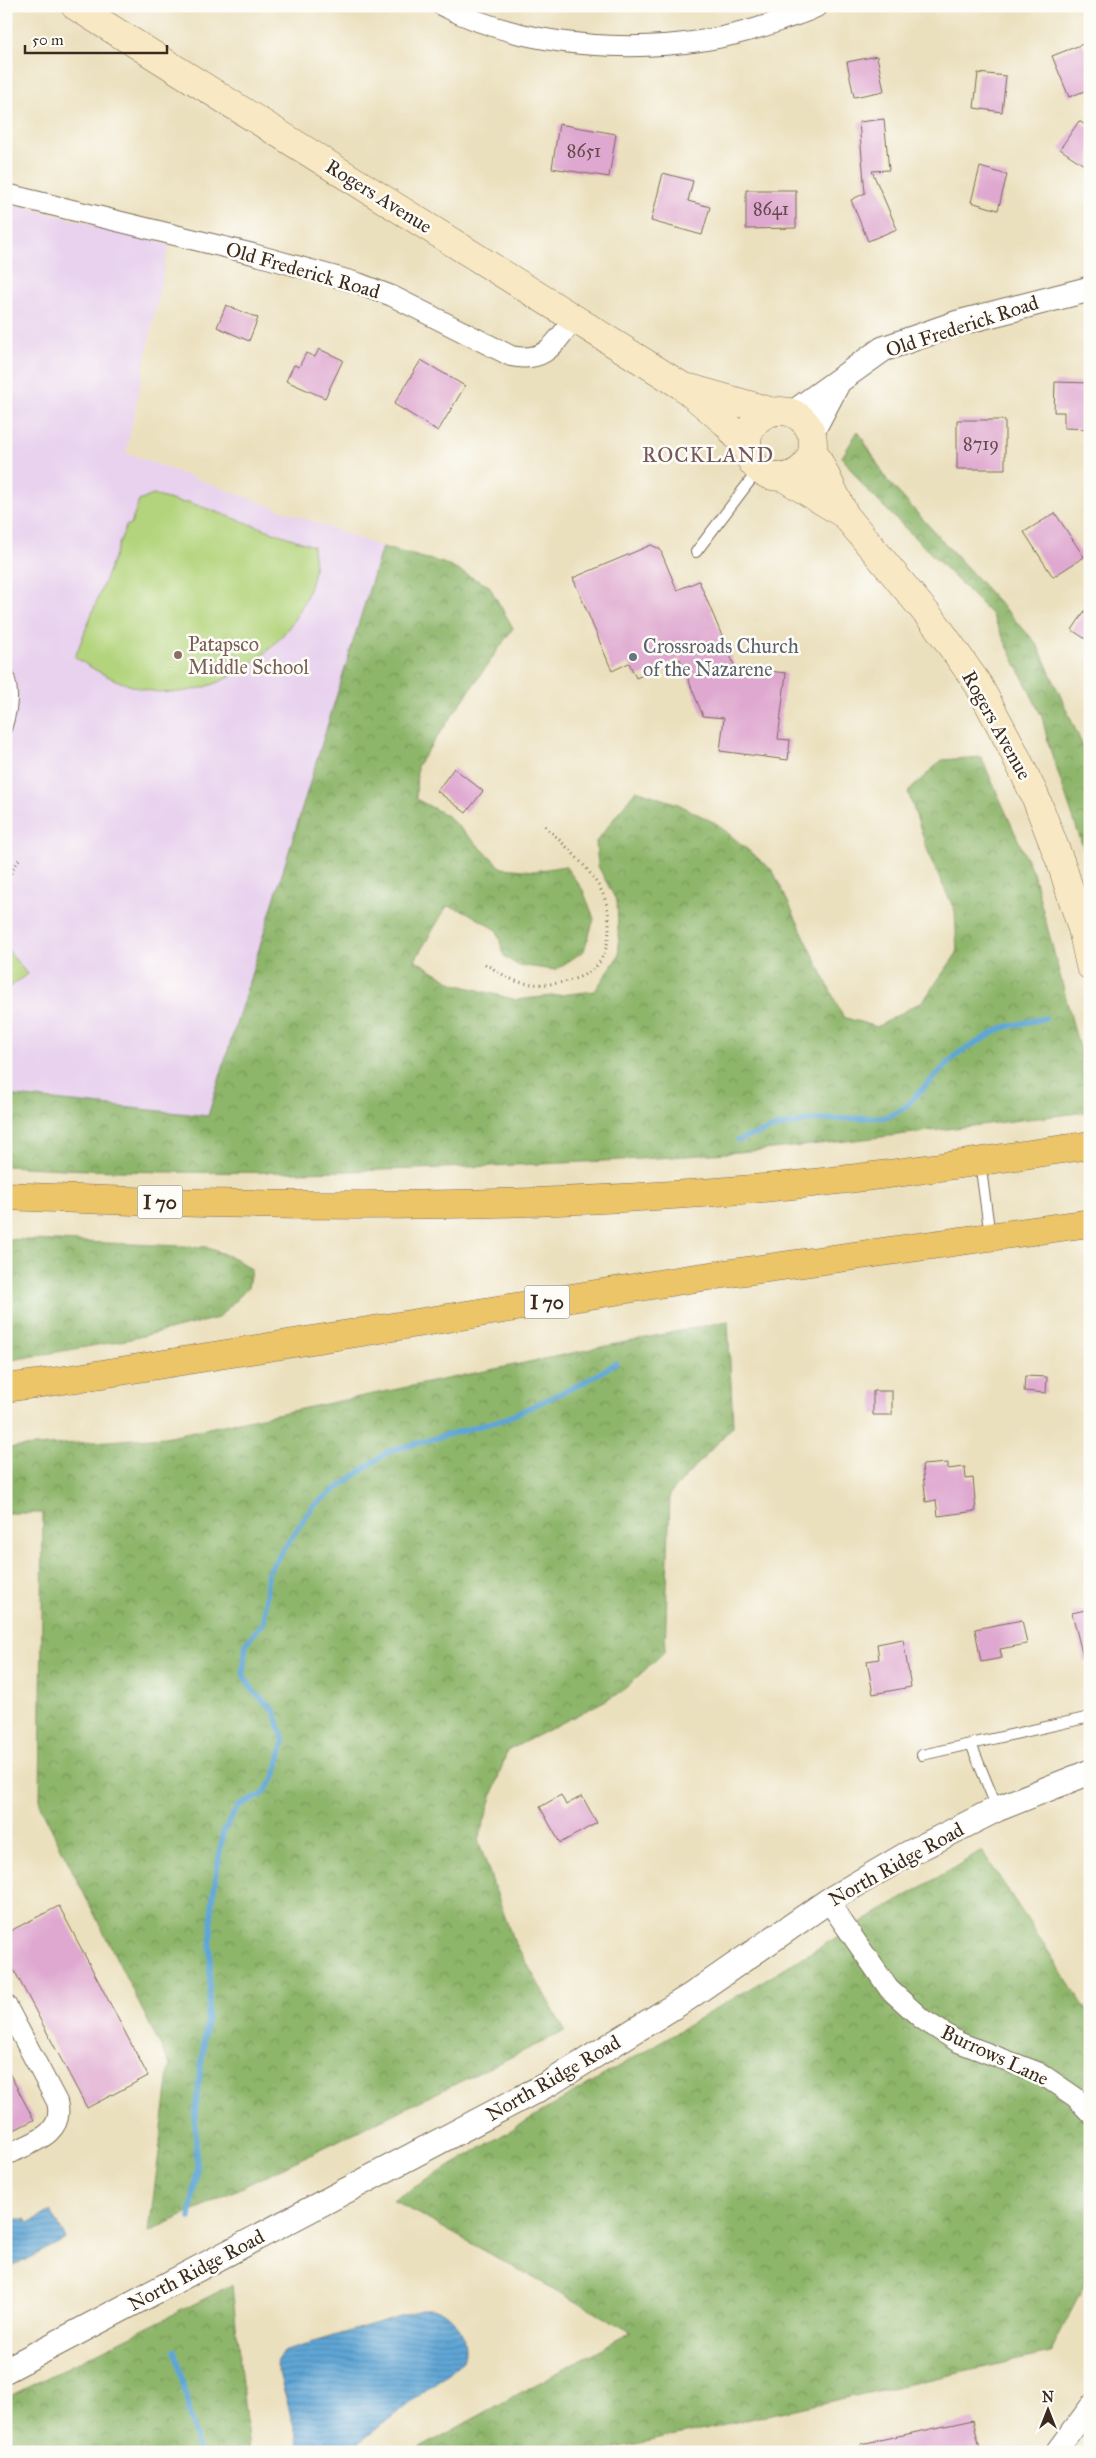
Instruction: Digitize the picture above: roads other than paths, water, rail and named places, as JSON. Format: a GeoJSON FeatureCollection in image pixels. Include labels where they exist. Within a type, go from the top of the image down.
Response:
{"type":"FeatureCollection","features":[{"type":"Feature","properties":{"kind":"highway","name":"I 70"},"geometry":{"type":"LineString","coordinates":[[6,1196],[279,1206],[471,1204],[674,1195],[826,1180],[1090,1145]]}},
{"type":"Feature","properties":{"kind":"highway","name":"I 70"},"geometry":{"type":"LineString","coordinates":[[6,1388],[81,1378],[679,1280],[1090,1223]]}},
{"type":"Feature","properties":{"kind":"main road","name":"Rogers Avenue"},"geometry":{"type":"LineString","coordinates":[[75,6],[682,386],[726,423],[763,465],[845,515]]}},
{"type":"Feature","properties":{"kind":"main road","name":"Rogers Avenue"},"geometry":{"type":"LineString","coordinates":[[682,386],[782,413]]}},
{"type":"Feature","properties":{"kind":"main road"},"geometry":{"type":"LineString","coordinates":[[782,413],[807,425],[812,442],[805,466],[791,475],[763,465],[748,437],[753,426],[762,417],[782,413]]}},
{"type":"Feature","properties":{"kind":"main road","name":"Rogers Avenue"},"geometry":{"type":"LineString","coordinates":[[812,442],[845,515],[937,626],[978,684],[1009,742],[1035,796],[1062,866],[1082,929],[1090,966]]}},
{"type":"Feature","properties":{"kind":"street"},"geometry":{"type":"LineString","coordinates":[[443,6],[494,26],[540,37],[595,45],[643,47],[727,37],[818,6]]}},
{"type":"Feature","properties":{"kind":"street","name":"Old Frederick Road"},"geometry":{"type":"LineString","coordinates":[[6,194],[262,256],[358,283],[392,296],[511,356],[527,359],[540,355],[554,344],[574,319]]}},
{"type":"Feature","properties":{"kind":"street","name":"Old Frederick Road"},"geometry":{"type":"LineString","coordinates":[[782,413],[883,350],[958,323],[1090,288]]}},
{"type":"Feature","properties":{"kind":"street","name":"Old Frederick Road"},"geometry":{"type":"LineString","coordinates":[[812,442],[840,378]]}},
{"type":"Feature","properties":{"kind":"street","name":"North Ridge Road"},"geometry":{"type":"LineString","coordinates":[[6,2370],[550,2082],[690,1997],[828,1901],[904,1856],[997,1809],[1090,1772]]}},
{"type":"Feature","properties":{"kind":"street","name":"Burrows Lane"},"geometry":{"type":"LineString","coordinates":[[828,1901],[889,1989],[922,2019],[958,2042],[1040,2073],[1075,2097],[1090,2114]]}},
{"type":"Feature","properties":{"kind":"street"},"geometry":{"type":"LineString","coordinates":[[6,2005],[57,2102],[58,2121],[47,2135],[6,2155]]}},
{"type":"Feature","properties":{"kind":"street"},"geometry":{"type":"LineString","coordinates":[[1056,2452],[1090,2406]]}},
{"type":"Feature","properties":{"kind":"lane"},"geometry":{"type":"LineString","coordinates":[[696,552],[763,465]]}},
{"type":"Feature","properties":{"kind":"lane"},"geometry":{"type":"LineString","coordinates":[[6,668],[13,692],[13,709],[6,729]]}},
{"type":"Feature","properties":{"kind":"lane"},"geometry":{"type":"LineString","coordinates":[[980,1161],[990,1236]]}},
{"type":"Feature","properties":{"kind":"lane"},"geometry":{"type":"LineString","coordinates":[[922,1755],[1090,1717]]}},
{"type":"Feature","properties":{"kind":"lane"},"geometry":{"type":"LineString","coordinates":[[971,1744],[997,1809]]}},
{"type":"Feature","properties":{"kind":"water"},"geometry":{"type":"Polygon","coordinates":[[[51,2211],[66,2239],[6,2270],[6,2235],[13,2231],[10,2224],[13,2219],[25,2219],[29,2223],[51,2211]]]}},
{"type":"Feature","properties":{"kind":"water"},"geometry":{"type":"Polygon","coordinates":[[[424,2309],[442,2311],[452,2318],[460,2329],[464,2342],[465,2355],[463,2361],[356,2445],[343,2452],[301,2452],[276,2362],[283,2351],[424,2309]]]}},
{"type":"Feature","properties":{"kind":"waterway"},"geometry":{"type":"LineString","coordinates":[[738,1140],[778,1127],[813,1120],[887,1117],[903,1109],[957,1054],[1002,1028],[1045,1018]]}},
{"type":"Feature","properties":{"kind":"waterway"},"geometry":{"type":"LineString","coordinates":[[190,2218],[197,2168],[195,2114],[209,2003],[212,1902],[223,1832],[238,1806],[262,1795],[275,1777],[284,1741],[274,1710],[254,1692],[243,1674],[246,1643],[264,1622],[268,1572],[313,1506],[389,1451],[505,1419],[585,1382],[616,1363]]}},
{"type":"Feature","properties":{"kind":"waterway"},"geometry":{"type":"LineString","coordinates":[[175,2350],[199,2452]]}},
{"type":"Feature","properties":{"kind":"place","name":"Patapsco Middle School"},"geometry":{"type":"Point","coordinates":[178,655]}},
{"type":"Feature","properties":{"kind":"place","name":"Crossroads Church of the Nazarene"},"geometry":{"type":"Point","coordinates":[633,657]}},
{"type":"Feature","properties":{"kind":"district","name":"ROCKLAND"},"geometry":{"type":"Point","coordinates":[708,455]}}]}
